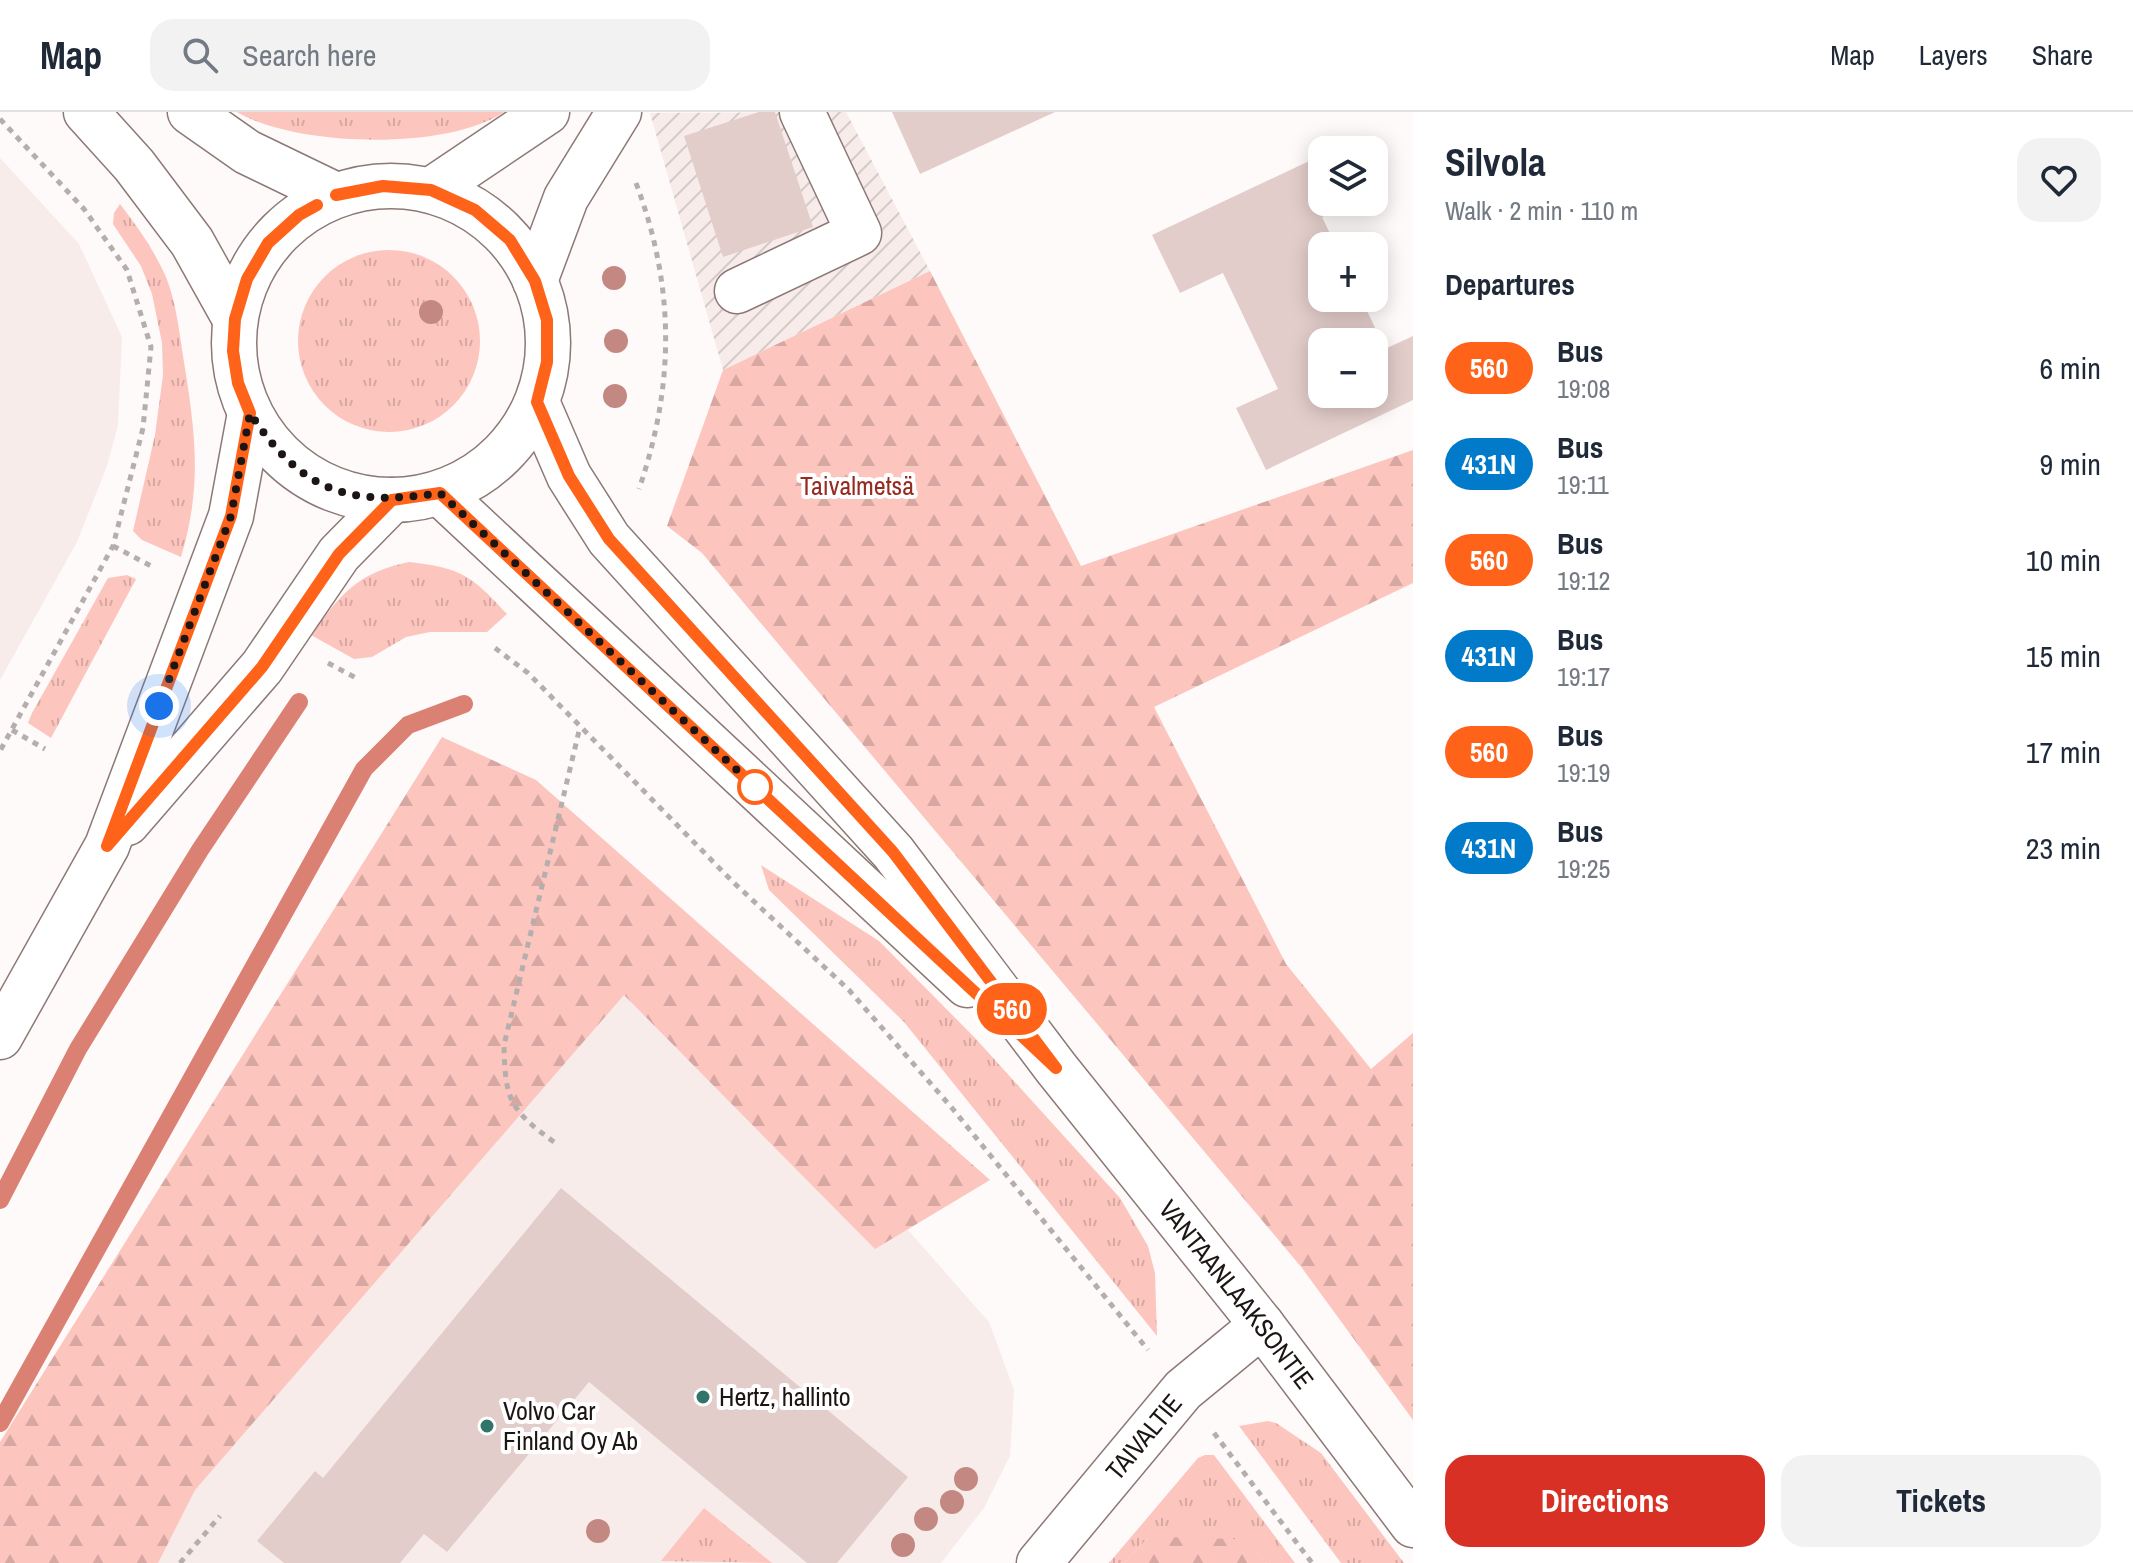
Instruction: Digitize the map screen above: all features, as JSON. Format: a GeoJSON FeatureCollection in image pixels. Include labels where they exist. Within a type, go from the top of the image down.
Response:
{"type":"FeatureCollection","features":[{"type":"Feature","properties":{"kind":"street"},"geometry":{"type":"LineString","coordinates":[[86,112],[134,165],[192,242],[235,319]]}},
{"type":"Feature","properties":{"kind":"street"},"geometry":{"type":"LineString","coordinates":[[190,112],[247,152],[336,195]]}},
{"type":"Feature","properties":{"kind":"street"},"geometry":{"type":"LineString","coordinates":[[431,190],[547,112]]}},
{"type":"Feature","properties":{"kind":"street"},"geometry":{"type":"LineString","coordinates":[[535,281],[566,198],[619,112]]}},
{"type":"Feature","properties":{"kind":"street"},"geometry":{"type":"LineString","coordinates":[[737,291],[859,233],[802,112]]}},
{"type":"Feature","properties":{"kind":"street"},"geometry":{"type":"LineString","coordinates":[[383,186],[431,190],[475,210],[510,240],[535,281],[547,320],[547,362],[537,402],[514,441],[480,473],[440,493],[392,500],[349,495],[308,477],[274,450],[250,413],[238,383],[233,351],[235,319],[247,279],[268,243],[299,215],[336,195],[383,186]]}},
{"type":"Feature","properties":{"kind":"street","name":"VANTAANLAAKSONTIE"},"geometry":{"type":"LineString","coordinates":[[537,402],[569,476],[609,539],[893,852],[1056,1068],[1262,1325],[1413,1525]]}},
{"type":"Feature","properties":{"kind":"street"},"geometry":{"type":"LineString","coordinates":[[0,1037],[107,846],[231,516],[250,413]]}},
{"type":"Feature","properties":{"kind":"street","name":"VANTAANLAAKSONTIE"},"geometry":{"type":"LineString","coordinates":[[440,493],[1056,1068]]}},
{"type":"Feature","properties":{"kind":"street"},"geometry":{"type":"LineString","coordinates":[[107,846],[262,667],[339,554],[392,500]]}},
{"type":"Feature","properties":{"kind":"street","name":"TAIVALTIE"},"geometry":{"type":"LineString","coordinates":[[1039,1563],[1183,1390],[1262,1325]]}},
{"type":"Feature","properties":{"kind":"path"},"geometry":{"type":"LineString","coordinates":[[0,119],[84,209],[127,270],[151,347],[143,428],[113,546],[0,751]]}},
{"type":"Feature","properties":{"kind":"path"},"geometry":{"type":"LineString","coordinates":[[630,169],[654,231],[668,311],[664,382],[651,455],[639,491]]}},
{"type":"Feature","properties":{"kind":"path"},"geometry":{"type":"LineString","coordinates":[[495,648],[528,673],[732,881],[849,990],[952,1108],[1183,1390],[1312,1563]]}},
{"type":"Feature","properties":{"kind":"path"},"geometry":{"type":"LineString","coordinates":[[554,1142],[523,1120],[510,1099],[504,1077],[504,1045],[580,726]]}},
{"type":"Feature","properties":{"kind":"path"},"geometry":{"type":"LineString","coordinates":[[12,730],[45,749]]}},
{"type":"Feature","properties":{"kind":"path"},"geometry":{"type":"LineString","coordinates":[[180,1563],[220,1516]]}},
{"type":"Feature","properties":{"kind":"shaded area"},"geometry":{"type":"Polygon","coordinates":[[[846,112],[930,271],[723,370],[650,113],[846,112]]]}},
{"type":"Feature","properties":{"kind":"shaded area"},"geometry":{"type":"Polygon","coordinates":[[[0,158],[79,244],[122,337],[118,425],[107,466],[77,542],[0,680],[0,158]]]}},
{"type":"Feature","properties":{"kind":"shaded area"},"geometry":{"type":"Polygon","coordinates":[[[649,936],[989,1322],[1014,1390],[1010,1456],[984,1508],[941,1563],[58,1563],[649,936]]]}},
{"type":"Feature","properties":{"kind":"green space"},"geometry":{"type":"Polygon","coordinates":[[[237,112],[504,112],[479,125],[446,133],[371,140],[295,132],[263,124],[237,112]]]}},
{"type":"Feature","properties":{"kind":"green space"},"geometry":{"type":"Polygon","coordinates":[[[120,204],[145,239],[166,277],[178,326],[195,457],[192,505],[181,557],[142,540],[133,531],[155,435],[163,375],[162,343],[152,294],[141,266],[113,224],[114,213],[120,204]]]}},
{"type":"Feature","properties":{"kind":"green space"},"geometry":{"type":"Polygon","coordinates":[[[389,250],[424,257],[453,277],[473,306],[480,341],[473,376],[453,405],[424,425],[389,432],[354,425],[325,405],[305,376],[298,341],[305,306],[325,277],[354,257],[389,250]]]}},
{"type":"Feature","properties":{"kind":"green space","name":"Taivalmetsä"},"geometry":{"type":"Polygon","coordinates":[[[930,271],[1081,566],[1413,450],[1413,583],[1154,707],[1286,964],[1371,1069],[1413,1033],[1413,1420],[1302,1268],[702,553],[667,526],[723,370],[930,271]]]}},
{"type":"Feature","properties":{"kind":"green space"},"geometry":{"type":"Polygon","coordinates":[[[409,562],[442,567],[465,576],[507,614],[487,632],[430,632],[406,637],[372,657],[354,659],[311,635],[352,587],[376,572],[409,562]]]}},
{"type":"Feature","properties":{"kind":"green space"},"geometry":{"type":"Polygon","coordinates":[[[127,575],[136,579],[51,738],[28,723],[32,713],[108,578],[127,575]]]}},
{"type":"Feature","properties":{"kind":"green space"},"geometry":{"type":"Polygon","coordinates":[[[442,737],[536,780],[990,1180],[875,1249],[624,995],[195,1490],[158,1563],[0,1563],[0,1442],[442,737]]]}},
{"type":"Feature","properties":{"kind":"green space"},"geometry":{"type":"Polygon","coordinates":[[[761,865],[879,941],[976,1039],[1120,1198],[1148,1246],[1155,1273],[1157,1336],[904,1022],[769,890],[761,865]]]}},
{"type":"Feature","properties":{"kind":"green space"},"geometry":{"type":"Polygon","coordinates":[[[1268,1421],[1276,1423],[1321,1453],[1404,1563],[1341,1563],[1239,1426],[1268,1421]]]}},
{"type":"Feature","properties":{"kind":"green space"},"geometry":{"type":"Polygon","coordinates":[[[1214,1455],[1295,1563],[1266,1563],[1249,1540],[1148,1538],[1124,1563],[1109,1563],[1198,1458],[1214,1455]]]}},
{"type":"Feature","properties":{"kind":"green space"},"geometry":{"type":"Polygon","coordinates":[[[704,1508],[772,1563],[661,1561],[704,1508]]]}},
{"type":"Feature","properties":{"kind":"green space"},"geometry":{"type":"Polygon","coordinates":[[[1148,1538],[1250,1540],[1266,1563],[1124,1563],[1148,1538]]]}},
{"type":"Feature","properties":{"kind":"building"},"geometry":{"type":"Polygon","coordinates":[[[759,112],[775,112],[813,227],[723,257],[684,136],[759,112]]]}},
{"type":"Feature","properties":{"kind":"building"},"geometry":{"type":"Polygon","coordinates":[[[892,112],[1055,112],[920,174],[892,112]]]}},
{"type":"Feature","properties":{"kind":"building"},"geometry":{"type":"Polygon","coordinates":[[[1308,162],[1308,216],[1324,216],[1329,232],[1308,232],[1308,312],[1368,312],[1375,328],[1308,328],[1308,408],[1388,408],[1388,348],[1413,336],[1413,400],[1266,470],[1236,408],[1278,389],[1223,273],[1180,293],[1152,235],[1308,162]]]}},
{"type":"Feature","properties":{"kind":"building"},"geometry":{"type":"Polygon","coordinates":[[[561,1188],[908,1477],[837,1563],[807,1563],[589,1382],[447,1552],[424,1534],[400,1563],[284,1563],[257,1541],[315,1471],[323,1478],[561,1188]]]}},
{"type":"Feature","properties":{"kind":"waterway"},"geometry":{"type":"LineString","coordinates":[[0,1200],[78,1049],[200,850],[299,702]]}},
{"type":"Feature","properties":{"kind":"waterway"},"geometry":{"type":"LineString","coordinates":[[0,1423],[364,769],[408,725],[464,704]]}},
{"type":"Feature","properties":{"kind":"bus line","name":"560"},"geometry":{"type":"LineString","coordinates":[[317,205],[299,215],[268,243],[247,279],[235,319],[233,351],[238,383],[250,413],[231,516],[107,846],[262,667],[339,554],[392,500],[440,493],[1056,1068],[893,852],[609,539],[569,476],[537,402],[547,362],[547,320],[535,281],[510,240],[475,210],[431,190],[383,186],[336,195]]}},
{"type":"Feature","properties":{"kind":"place","name":"Hertz, hallinto"},"geometry":{"type":"Point","coordinates":[703,1397]}},
{"type":"Feature","properties":{"kind":"place","name":"Volvo Car Finland Oy Ab"},"geometry":{"type":"Point","coordinates":[487,1426]}},
{"type":"Feature","properties":{"kind":"route"},"geometry":{"type":"LineString","coordinates":[[159,706],[231,516],[250,413],[274,450],[308,477],[349,495],[392,500],[440,493],[755,787]]}}]}
